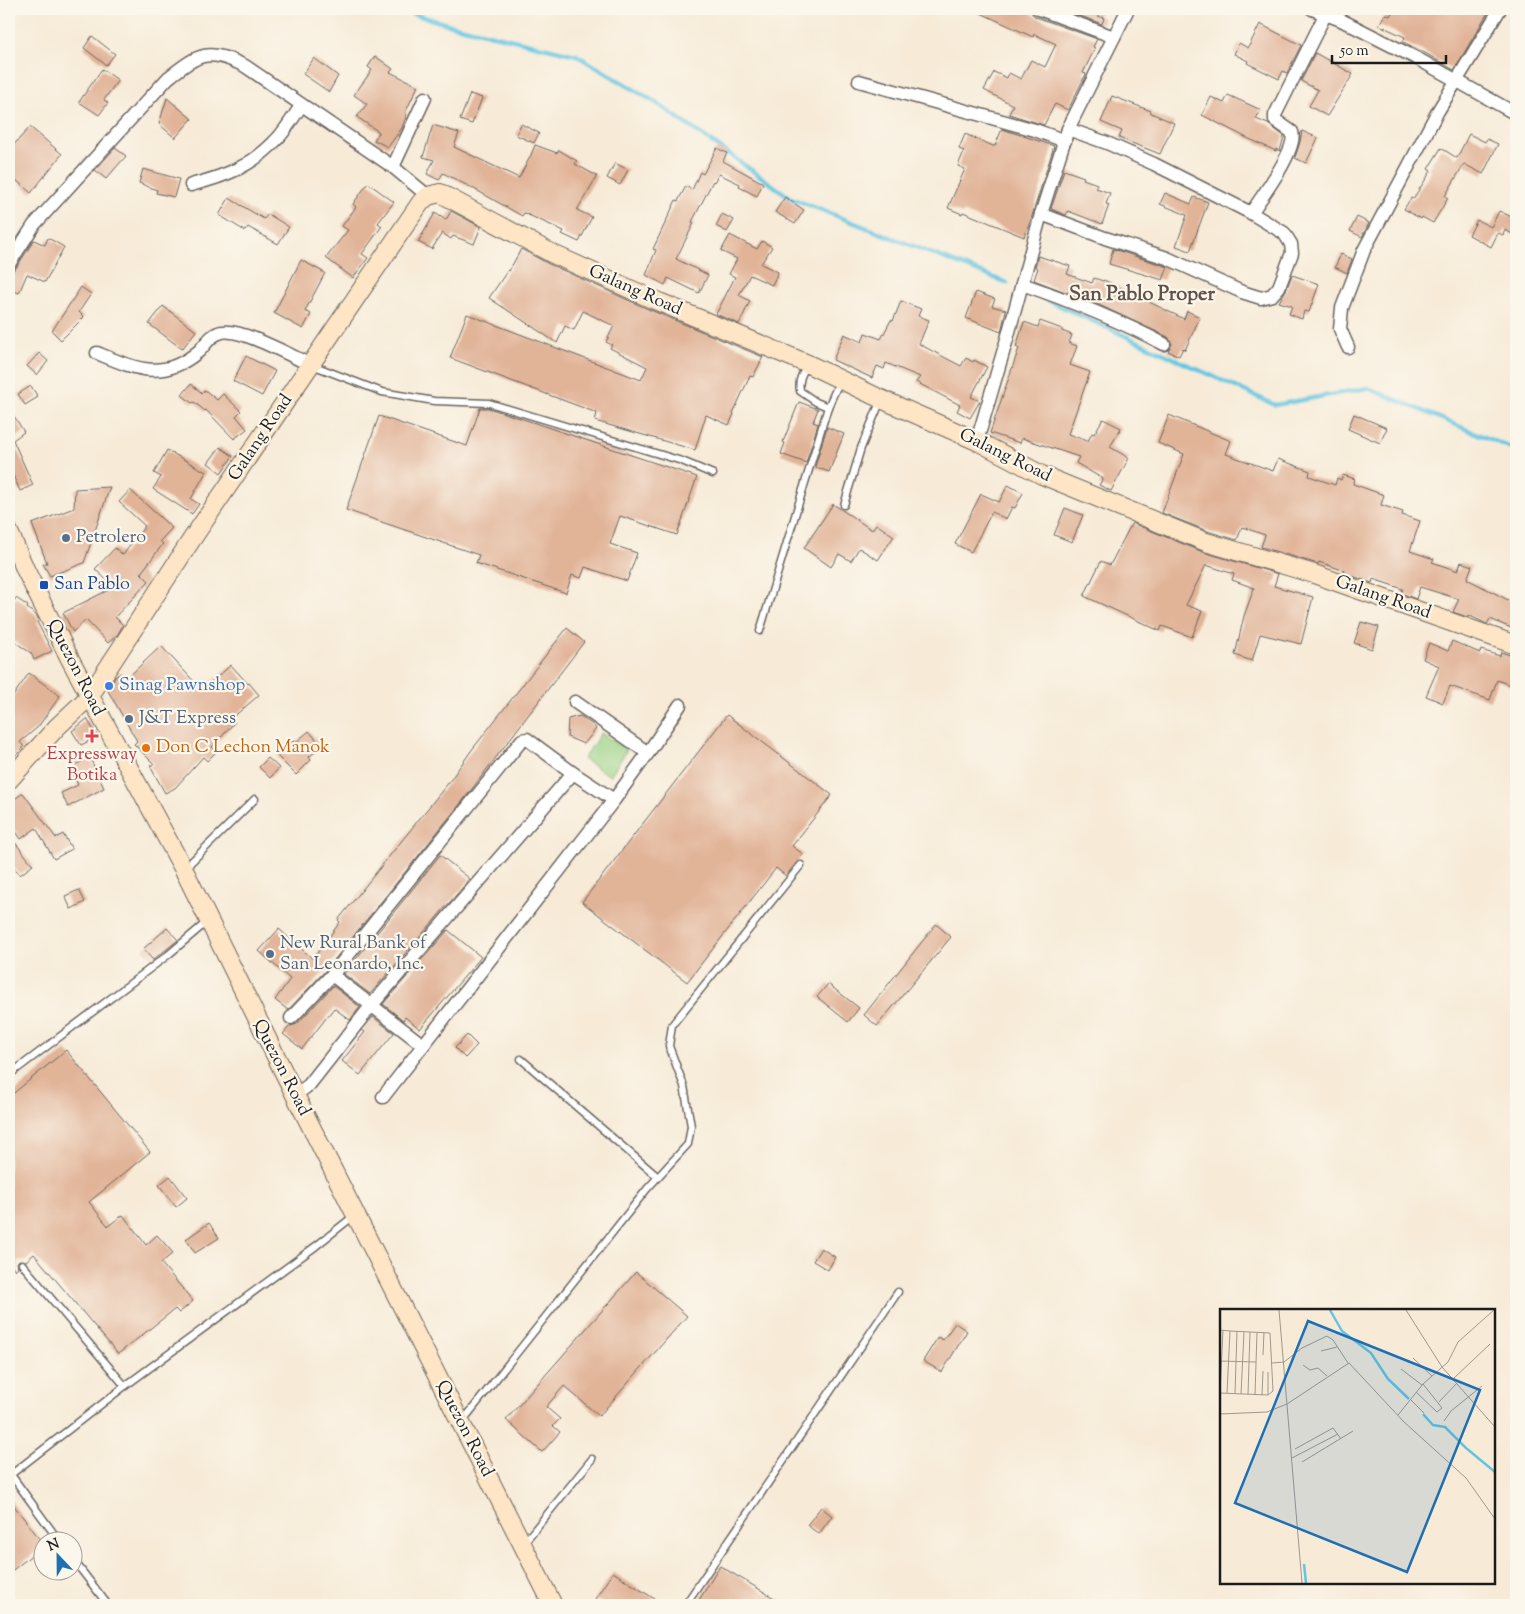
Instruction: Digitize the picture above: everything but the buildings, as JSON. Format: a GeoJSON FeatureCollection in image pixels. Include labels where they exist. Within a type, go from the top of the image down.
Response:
{"type":"FeatureCollection","features":[{"type":"Feature","properties":{"kind":"street"},"geometry":{"type":"LineString","coordinates":[[1039,9],[1053,16],[1114,37]]}},
{"type":"Feature","properties":{"kind":"street"},"geometry":{"type":"LineString","coordinates":[[977,441],[1041,214],[1066,135],[1128,9]]}},
{"type":"Feature","properties":{"kind":"street"},"geometry":{"type":"LineString","coordinates":[[1312,9],[1342,20],[1516,114]]}},
{"type":"Feature","properties":{"kind":"street"},"geometry":{"type":"LineString","coordinates":[[1348,347],[1340,329],[1342,308],[1364,250],[1456,80],[1500,9]]}},
{"type":"Feature","properties":{"kind":"street"},"geometry":{"type":"LineString","coordinates":[[1250,213],[1279,171],[1293,140],[1292,132],[1275,120],[1274,115],[1325,15]]}},
{"type":"Feature","properties":{"kind":"street"},"geometry":{"type":"LineString","coordinates":[[9,264],[34,225],[168,78],[191,60],[208,54],[224,56],[245,66],[393,167],[428,196]]}},
{"type":"Feature","properties":{"kind":"street"},"geometry":{"type":"LineString","coordinates":[[859,81],[1034,130],[1107,143],[1154,164],[1250,213],[1284,233],[1291,244],[1292,253],[1279,287],[1272,295],[1261,298],[1242,292],[1167,258],[1105,238],[1041,214]]}},
{"type":"Feature","properties":{"kind":"street"},"geometry":{"type":"LineString","coordinates":[[393,167],[425,98]]}},
{"type":"Feature","properties":{"kind":"street"},"geometry":{"type":"LineString","coordinates":[[191,185],[224,176],[253,160],[279,137],[301,106]]}},
{"type":"Feature","properties":{"kind":"street","name":"Galang Road"},"geometry":{"type":"LineString","coordinates":[[9,780],[58,727],[89,697],[192,539],[421,202],[428,196],[440,193],[553,254],[808,364],[881,399],[977,441],[1042,475],[1206,542],[1314,574],[1516,645]]}},
{"type":"Feature","properties":{"kind":"street"},"geometry":{"type":"LineString","coordinates":[[1022,284],[1074,302],[1127,325],[1164,344]]}},
{"type":"Feature","properties":{"kind":"street"},"geometry":{"type":"LineString","coordinates":[[97,353],[132,368],[165,370],[181,365],[200,350],[213,336],[222,332],[237,332],[311,364]]}},
{"type":"Feature","properties":{"kind":"street","name":"Quezon Road"},"geometry":{"type":"LineString","coordinates":[[9,532],[26,571],[89,697],[184,870],[295,1095],[553,1605]]}},
{"type":"Feature","properties":{"kind":"street"},"geometry":{"type":"LineString","coordinates":[[575,702],[648,753]]}},
{"type":"Feature","properties":{"kind":"street"},"geometry":{"type":"LineString","coordinates":[[383,1097],[614,800],[680,704]]}},
{"type":"Feature","properties":{"kind":"street"},"geometry":{"type":"LineString","coordinates":[[291,1018],[332,975],[522,740],[527,739],[614,800]]}},
{"type":"Feature","properties":{"kind":"street"},"geometry":{"type":"LineString","coordinates":[[295,1095],[309,1085],[371,1006],[573,773]]}},
{"type":"Feature","properties":{"kind":"street"},"geometry":{"type":"LineString","coordinates":[[332,975],[423,1045]]}},
{"type":"Feature","properties":{"kind":"lane"},"geometry":{"type":"LineString","coordinates":[[311,364],[382,392],[434,401],[490,403],[682,461],[713,474]]}},
{"type":"Feature","properties":{"kind":"lane"},"geometry":{"type":"LineString","coordinates":[[808,364],[800,376],[800,391],[816,402],[828,406]]}},
{"type":"Feature","properties":{"kind":"lane"},"geometry":{"type":"LineString","coordinates":[[760,631],[828,406],[840,380]]}},
{"type":"Feature","properties":{"kind":"lane"},"geometry":{"type":"LineString","coordinates":[[844,505],[861,448],[881,399]]}},
{"type":"Feature","properties":{"kind":"lane"},"geometry":{"type":"LineString","coordinates":[[184,870],[255,799]]}},
{"type":"Feature","properties":{"kind":"lane"},"geometry":{"type":"LineString","coordinates":[[461,1423],[567,1288],[658,1177],[688,1144],[691,1126],[684,1086],[669,1046],[672,1025],[801,865]]}},
{"type":"Feature","properties":{"kind":"lane"},"geometry":{"type":"LineString","coordinates":[[9,1075],[168,955],[208,921]]}},
{"type":"Feature","properties":{"kind":"lane"},"geometry":{"type":"LineString","coordinates":[[522,1059],[658,1177]]}},
{"type":"Feature","properties":{"kind":"lane"},"geometry":{"type":"LineString","coordinates":[[52,1532],[9,1474],[316,1246],[356,1214]]}},
{"type":"Feature","properties":{"kind":"lane"},"geometry":{"type":"LineString","coordinates":[[22,1264],[125,1386]]}},
{"type":"Feature","properties":{"kind":"lane"},"geometry":{"type":"LineString","coordinates":[[685,1605],[898,1292]]}},
{"type":"Feature","properties":{"kind":"lane"},"geometry":{"type":"LineString","coordinates":[[522,1544],[592,1459]]}},
{"type":"Feature","properties":{"kind":"lane"},"geometry":{"type":"LineString","coordinates":[[82,1571],[108,1605]]}},
{"type":"Feature","properties":{"kind":"green space"},"geometry":{"type":"Polygon","coordinates":[[[601,733],[627,750],[610,776],[583,759],[601,733]]]}},
{"type":"Feature","properties":{"kind":"waterway"},"geometry":{"type":"LineString","coordinates":[[397,9],[447,24],[576,55],[655,102],[791,198],[1007,283]]}},
{"type":"Feature","properties":{"kind":"waterway"},"geometry":{"type":"LineString","coordinates":[[1043,298],[1275,405],[1368,388],[1516,450]]}},
{"type":"Feature","properties":{"kind":"place","name":"Petrolero"},"geometry":{"type":"Point","coordinates":[66,538]}},
{"type":"Feature","properties":{"kind":"place","name":"San Pablo"},"geometry":{"type":"Point","coordinates":[44,585]}},
{"type":"Feature","properties":{"kind":"place","name":"Sinag Pawnshop"},"geometry":{"type":"Point","coordinates":[109,686]}},
{"type":"Feature","properties":{"kind":"place","name":"J&T Express"},"geometry":{"type":"Point","coordinates":[129,719]}},
{"type":"Feature","properties":{"kind":"place","name":"Expressway Botika"},"geometry":{"type":"Point","coordinates":[92,736]}},
{"type":"Feature","properties":{"kind":"place","name":"Don C Lechon Manok"},"geometry":{"type":"Point","coordinates":[146,748]}},
{"type":"Feature","properties":{"kind":"place","name":"New Rural Bank of San Leonardo, Inc."},"geometry":{"type":"Point","coordinates":[270,954]}},
{"type":"Feature","properties":{"kind":"district","name":"San Pablo Proper"},"geometry":{"type":"Point","coordinates":[1142,295]}}]}
